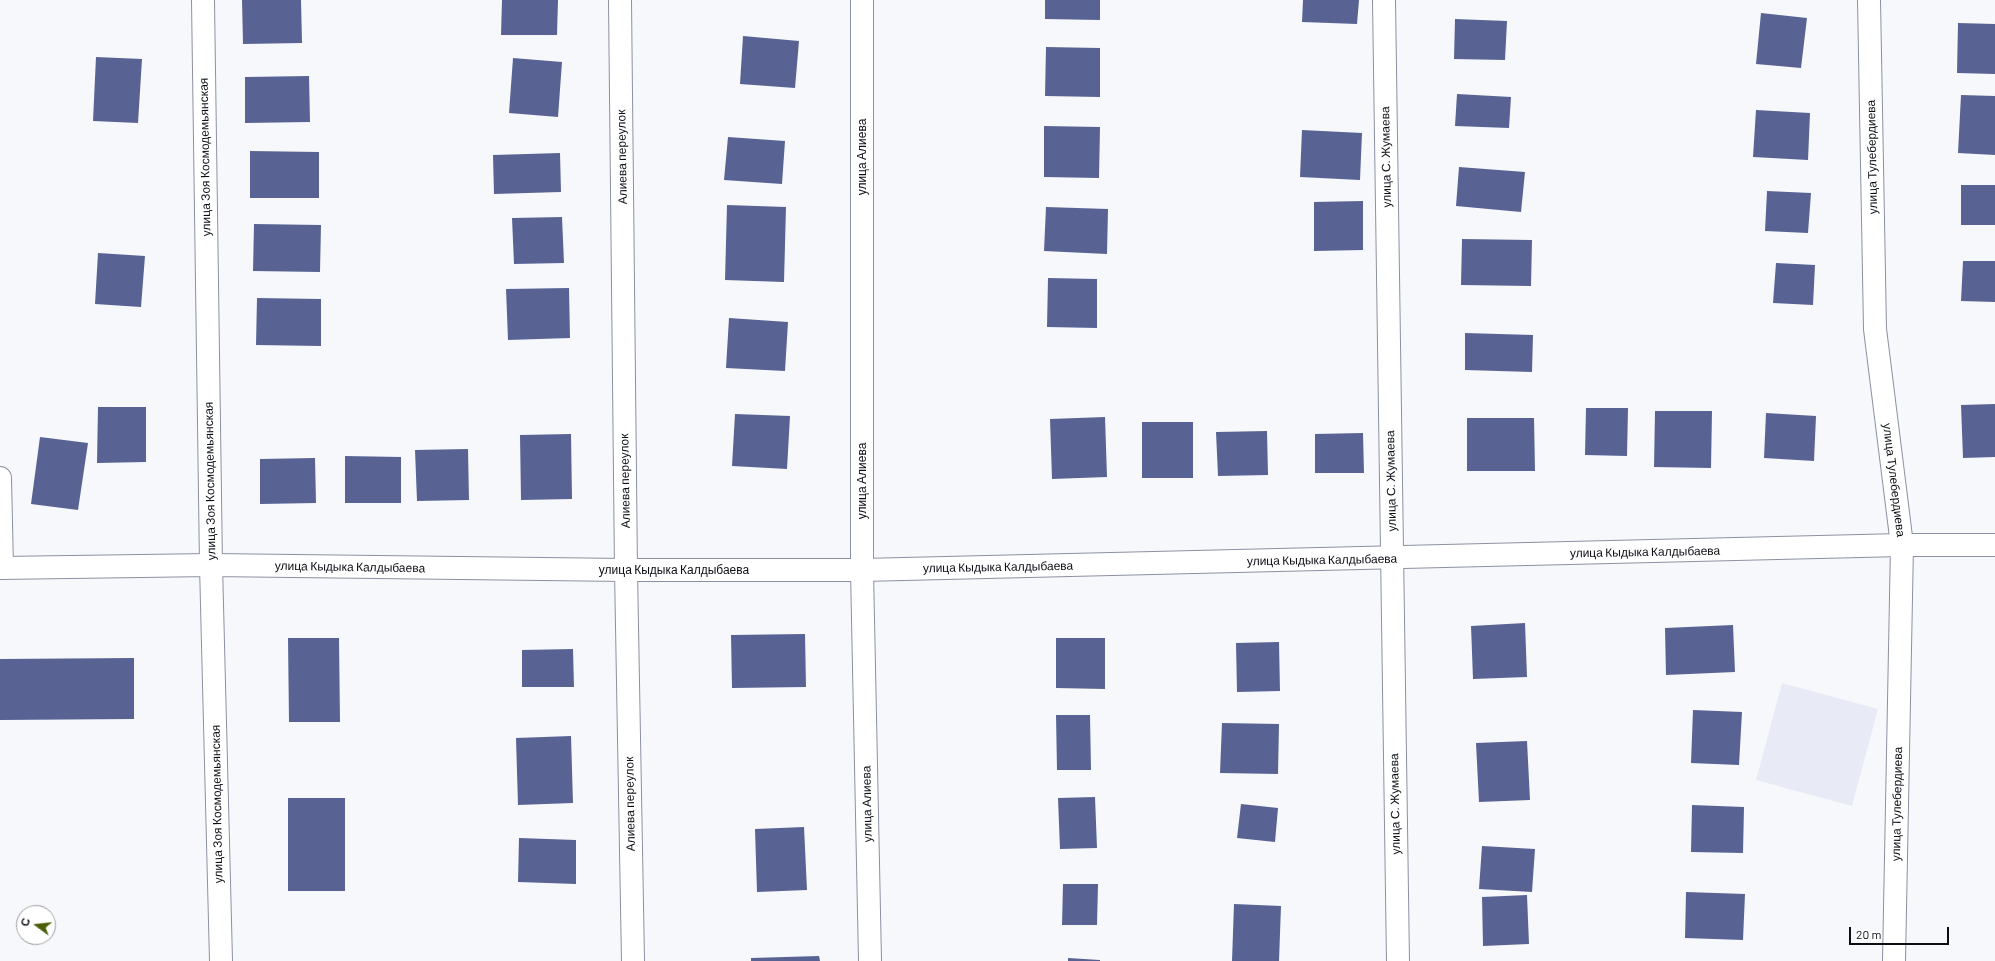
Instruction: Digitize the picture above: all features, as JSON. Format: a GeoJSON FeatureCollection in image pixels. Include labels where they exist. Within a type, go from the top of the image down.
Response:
{"type":"FeatureCollection","features":[{"type":"Feature","properties":{"kind":"street","name":"улица Зоя Космодемьянская"},"geometry":{"type":"LineString","coordinates":[[203,0],[211,565],[221,961]]}},
{"type":"Feature","properties":{"kind":"street","name":"Алиева переулок"},"geometry":{"type":"LineString","coordinates":[[620,0],[626,570],[633,961]]}},
{"type":"Feature","properties":{"kind":"street","name":"улица Алиева"},"geometry":{"type":"LineString","coordinates":[[862,0],[862,570],[870,961]]}},
{"type":"Feature","properties":{"kind":"street","name":"улица С. Жумаева"},"geometry":{"type":"LineString","coordinates":[[1384,0],[1398,961]]}},
{"type":"Feature","properties":{"kind":"street","name":"улица Тулебердиева"},"geometry":{"type":"LineString","coordinates":[[1869,0],[1875,329],[1902,545],[1894,961]]}},
{"type":"Feature","properties":{"kind":"street"},"geometry":{"type":"LineString","coordinates":[[0,478],[1,568]]}},
{"type":"Feature","properties":{"kind":"street","name":"улица Кыдыка Калдыбаева"},"geometry":{"type":"LineString","coordinates":[[1,568],[211,565],[626,570],[862,570],[1902,545],[1995,545]]}},
{"type":"Feature","properties":{"kind":"shaded area"},"geometry":{"type":"Polygon","coordinates":[[[1782,683],[1878,709],[1852,806],[1756,780],[1782,683]]]}},
{"type":"Feature","properties":{"kind":"building"},"geometry":{"type":"Polygon","coordinates":[[[242,0],[301,0],[302,43],[243,44],[242,0]]]}},
{"type":"Feature","properties":{"kind":"building"},"geometry":{"type":"Polygon","coordinates":[[[502,0],[558,0],[557,35],[501,35],[502,0]]]}},
{"type":"Feature","properties":{"kind":"building"},"geometry":{"type":"Polygon","coordinates":[[[1045,0],[1100,0],[1100,20],[1045,19],[1045,0]]]}},
{"type":"Feature","properties":{"kind":"building"},"geometry":{"type":"Polygon","coordinates":[[[1303,0],[1359,0],[1357,24],[1302,22],[1303,0]]]}},
{"type":"Feature","properties":{"kind":"building"},"geometry":{"type":"Polygon","coordinates":[[[1761,13],[1807,18],[1801,68],[1756,64],[1761,13]]]}},
{"type":"Feature","properties":{"kind":"building"},"geometry":{"type":"Polygon","coordinates":[[[1455,19],[1507,21],[1505,60],[1454,59],[1455,19]]]}},
{"type":"Feature","properties":{"kind":"building"},"geometry":{"type":"Polygon","coordinates":[[[1958,23],[1995,24],[1995,74],[1957,73],[1958,23]]]}},
{"type":"Feature","properties":{"kind":"building"},"geometry":{"type":"Polygon","coordinates":[[[743,36],[799,41],[795,88],[740,84],[743,36]]]}},
{"type":"Feature","properties":{"kind":"building"},"geometry":{"type":"Polygon","coordinates":[[[1046,47],[1100,48],[1100,97],[1045,96],[1046,47]]]}},
{"type":"Feature","properties":{"kind":"building"},"geometry":{"type":"Polygon","coordinates":[[[96,57],[142,59],[138,123],[93,121],[96,57]]]}},
{"type":"Feature","properties":{"kind":"building"},"geometry":{"type":"Polygon","coordinates":[[[513,58],[562,62],[558,117],[509,113],[513,58]]]}},
{"type":"Feature","properties":{"kind":"building"},"geometry":{"type":"Polygon","coordinates":[[[309,76],[310,122],[245,123],[245,77],[309,76]]]}},
{"type":"Feature","properties":{"kind":"building"},"geometry":{"type":"Polygon","coordinates":[[[1457,94],[1511,97],[1509,128],[1455,126],[1457,94]]]}},
{"type":"Feature","properties":{"kind":"building"},"geometry":{"type":"Polygon","coordinates":[[[1961,95],[1995,96],[1995,155],[1958,153],[1961,95]]]}},
{"type":"Feature","properties":{"kind":"building"},"geometry":{"type":"Polygon","coordinates":[[[1756,110],[1810,113],[1808,160],[1753,157],[1756,110]]]}},
{"type":"Feature","properties":{"kind":"building"},"geometry":{"type":"Polygon","coordinates":[[[1044,126],[1100,127],[1099,178],[1044,177],[1044,126]]]}},
{"type":"Feature","properties":{"kind":"building"},"geometry":{"type":"Polygon","coordinates":[[[1302,130],[1362,133],[1360,180],[1300,177],[1302,130]]]}},
{"type":"Feature","properties":{"kind":"building"},"geometry":{"type":"Polygon","coordinates":[[[728,137],[785,141],[782,184],[724,180],[728,137]]]}},
{"type":"Feature","properties":{"kind":"building"},"geometry":{"type":"Polygon","coordinates":[[[250,151],[319,152],[319,198],[250,198],[250,151]]]}},
{"type":"Feature","properties":{"kind":"building"},"geometry":{"type":"Polygon","coordinates":[[[560,153],[561,192],[494,194],[493,155],[560,153]]]}},
{"type":"Feature","properties":{"kind":"building"},"geometry":{"type":"Polygon","coordinates":[[[1459,167],[1525,172],[1521,212],[1456,206],[1459,167]]]}},
{"type":"Feature","properties":{"kind":"building"},"geometry":{"type":"Polygon","coordinates":[[[1961,185],[1995,185],[1995,225],[1961,225],[1961,185]]]}},
{"type":"Feature","properties":{"kind":"building"},"geometry":{"type":"Polygon","coordinates":[[[1767,191],[1811,193],[1808,233],[1765,231],[1767,191]]]}},
{"type":"Feature","properties":{"kind":"building"},"geometry":{"type":"Polygon","coordinates":[[[1363,201],[1363,250],[1314,251],[1314,202],[1363,201]]]}},
{"type":"Feature","properties":{"kind":"building"},"geometry":{"type":"Polygon","coordinates":[[[727,205],[786,207],[784,282],[725,280],[727,205]]]}},
{"type":"Feature","properties":{"kind":"building"},"geometry":{"type":"Polygon","coordinates":[[[1046,207],[1108,209],[1107,254],[1044,251],[1046,207]]]}},
{"type":"Feature","properties":{"kind":"building"},"geometry":{"type":"Polygon","coordinates":[[[562,217],[564,263],[514,264],[512,218],[562,217]]]}},
{"type":"Feature","properties":{"kind":"building"},"geometry":{"type":"Polygon","coordinates":[[[254,224],[321,225],[320,272],[253,271],[254,224]]]}},
{"type":"Feature","properties":{"kind":"building"},"geometry":{"type":"Polygon","coordinates":[[[1462,239],[1532,240],[1531,286],[1461,285],[1462,239]]]}},
{"type":"Feature","properties":{"kind":"building"},"geometry":{"type":"Polygon","coordinates":[[[98,253],[145,256],[141,307],[95,304],[98,253]]]}},
{"type":"Feature","properties":{"kind":"building"},"geometry":{"type":"Polygon","coordinates":[[[1963,261],[1995,261],[1995,302],[1961,301],[1963,261]]]}},
{"type":"Feature","properties":{"kind":"building"},"geometry":{"type":"Polygon","coordinates":[[[1776,263],[1815,265],[1813,305],[1773,303],[1776,263]]]}},
{"type":"Feature","properties":{"kind":"building"},"geometry":{"type":"Polygon","coordinates":[[[1048,278],[1097,279],[1097,328],[1047,327],[1048,278]]]}},
{"type":"Feature","properties":{"kind":"building"},"geometry":{"type":"Polygon","coordinates":[[[569,288],[570,338],[508,340],[506,289],[569,288]]]}},
{"type":"Feature","properties":{"kind":"building"},"geometry":{"type":"Polygon","coordinates":[[[257,298],[321,299],[321,346],[256,345],[257,298]]]}},
{"type":"Feature","properties":{"kind":"building"},"geometry":{"type":"Polygon","coordinates":[[[729,318],[788,322],[785,371],[726,368],[729,318]]]}},
{"type":"Feature","properties":{"kind":"building"},"geometry":{"type":"Polygon","coordinates":[[[1465,333],[1533,335],[1532,372],[1465,370],[1465,333]]]}},
{"type":"Feature","properties":{"kind":"building"},"geometry":{"type":"Polygon","coordinates":[[[1995,404],[1995,457],[1963,458],[1961,405],[1995,404]]]}},
{"type":"Feature","properties":{"kind":"building"},"geometry":{"type":"Polygon","coordinates":[[[98,407],[146,407],[146,462],[97,463],[98,407]]]}},
{"type":"Feature","properties":{"kind":"building"},"geometry":{"type":"Polygon","coordinates":[[[1586,408],[1628,408],[1627,456],[1585,455],[1586,408]]]}},
{"type":"Feature","properties":{"kind":"building"},"geometry":{"type":"Polygon","coordinates":[[[1655,411],[1712,411],[1711,468],[1654,467],[1655,411]]]}},
{"type":"Feature","properties":{"kind":"building"},"geometry":{"type":"Polygon","coordinates":[[[1766,413],[1816,416],[1814,461],[1764,458],[1766,413]]]}},
{"type":"Feature","properties":{"kind":"building"},"geometry":{"type":"Polygon","coordinates":[[[735,414],[790,416],[787,469],[732,466],[735,414]]]}},
{"type":"Feature","properties":{"kind":"building"},"geometry":{"type":"Polygon","coordinates":[[[1105,417],[1107,477],[1052,479],[1050,419],[1105,417]]]}},
{"type":"Feature","properties":{"kind":"building"},"geometry":{"type":"Polygon","coordinates":[[[1467,418],[1534,418],[1535,471],[1467,471],[1467,418]]]}},
{"type":"Feature","properties":{"kind":"building"},"geometry":{"type":"Polygon","coordinates":[[[1142,422],[1193,422],[1193,478],[1142,478],[1142,422]]]}},
{"type":"Feature","properties":{"kind":"building"},"geometry":{"type":"Polygon","coordinates":[[[1267,431],[1268,475],[1218,476],[1216,432],[1267,431]]]}},
{"type":"Feature","properties":{"kind":"building"},"geometry":{"type":"Polygon","coordinates":[[[1363,433],[1364,473],[1315,473],[1315,434],[1363,433]]]}},
{"type":"Feature","properties":{"kind":"building"},"geometry":{"type":"Polygon","coordinates":[[[571,434],[572,499],[521,500],[520,435],[571,434]]]}},
{"type":"Feature","properties":{"kind":"building"},"geometry":{"type":"Polygon","coordinates":[[[40,437],[88,443],[78,510],[31,504],[40,437]]]}},
{"type":"Feature","properties":{"kind":"building"},"geometry":{"type":"Polygon","coordinates":[[[468,449],[469,500],[417,501],[415,450],[468,449]]]}},
{"type":"Feature","properties":{"kind":"building"},"geometry":{"type":"Polygon","coordinates":[[[345,456],[401,457],[401,503],[345,503],[345,456]]]}},
{"type":"Feature","properties":{"kind":"building"},"geometry":{"type":"Polygon","coordinates":[[[315,458],[316,503],[260,504],[260,459],[315,458]]]}},
{"type":"Feature","properties":{"kind":"building"},"geometry":{"type":"Polygon","coordinates":[[[1525,623],[1527,677],[1473,679],[1471,626],[1525,623]]]}},
{"type":"Feature","properties":{"kind":"building"},"geometry":{"type":"Polygon","coordinates":[[[1733,625],[1735,672],[1666,675],[1665,628],[1733,625]]]}},
{"type":"Feature","properties":{"kind":"building"},"geometry":{"type":"Polygon","coordinates":[[[805,634],[806,687],[732,688],[731,635],[805,634]]]}},
{"type":"Feature","properties":{"kind":"building"},"geometry":{"type":"Polygon","coordinates":[[[288,638],[339,638],[340,722],[289,722],[288,638]]]}},
{"type":"Feature","properties":{"kind":"building"},"geometry":{"type":"Polygon","coordinates":[[[1056,638],[1105,638],[1105,689],[1056,688],[1056,638]]]}},
{"type":"Feature","properties":{"kind":"building"},"geometry":{"type":"Polygon","coordinates":[[[1279,642],[1280,691],[1237,692],[1236,643],[1279,642]]]}},
{"type":"Feature","properties":{"kind":"building"},"geometry":{"type":"Polygon","coordinates":[[[573,649],[574,687],[522,687],[522,650],[573,649]]]}},
{"type":"Feature","properties":{"kind":"building"},"geometry":{"type":"Polygon","coordinates":[[[134,658],[134,719],[0,720],[0,659],[134,658]]]}},
{"type":"Feature","properties":{"kind":"building"},"geometry":{"type":"Polygon","coordinates":[[[1693,710],[1742,712],[1739,765],[1691,763],[1693,710]]]}},
{"type":"Feature","properties":{"kind":"building"},"geometry":{"type":"Polygon","coordinates":[[[1056,715],[1090,715],[1091,770],[1057,770],[1056,715]]]}},
{"type":"Feature","properties":{"kind":"building"},"geometry":{"type":"Polygon","coordinates":[[[1222,723],[1279,724],[1278,774],[1220,773],[1222,723]]]}},
{"type":"Feature","properties":{"kind":"building"},"geometry":{"type":"Polygon","coordinates":[[[571,736],[573,803],[518,805],[516,738],[571,736]]]}},
{"type":"Feature","properties":{"kind":"building"},"geometry":{"type":"Polygon","coordinates":[[[1527,741],[1530,800],[1479,802],[1476,743],[1527,741]]]}},
{"type":"Feature","properties":{"kind":"building"},"geometry":{"type":"Polygon","coordinates":[[[1095,797],[1097,848],[1060,849],[1058,798],[1095,797]]]}},
{"type":"Feature","properties":{"kind":"building"},"geometry":{"type":"Polygon","coordinates":[[[288,798],[345,798],[345,891],[288,891],[288,798]]]}},
{"type":"Feature","properties":{"kind":"building"},"geometry":{"type":"Polygon","coordinates":[[[1241,804],[1278,808],[1275,842],[1237,838],[1241,804]]]}},
{"type":"Feature","properties":{"kind":"building"},"geometry":{"type":"Polygon","coordinates":[[[1692,805],[1744,807],[1743,853],[1691,852],[1692,805]]]}},
{"type":"Feature","properties":{"kind":"building"},"geometry":{"type":"Polygon","coordinates":[[[804,827],[807,890],[757,892],[755,829],[804,827]]]}},
{"type":"Feature","properties":{"kind":"building"},"geometry":{"type":"Polygon","coordinates":[[[519,838],[576,840],[576,884],[518,882],[519,838]]]}},
{"type":"Feature","properties":{"kind":"building"},"geometry":{"type":"Polygon","coordinates":[[[1482,846],[1535,849],[1532,892],[1479,889],[1482,846]]]}},
{"type":"Feature","properties":{"kind":"building"},"geometry":{"type":"Polygon","coordinates":[[[1063,884],[1098,884],[1097,925],[1062,925],[1063,884]]]}},
{"type":"Feature","properties":{"kind":"building"},"geometry":{"type":"Polygon","coordinates":[[[1686,892],[1745,894],[1743,940],[1685,938],[1686,892]]]}},
{"type":"Feature","properties":{"kind":"building"},"geometry":{"type":"Polygon","coordinates":[[[1527,895],[1529,944],[1483,946],[1482,897],[1527,895]]]}},
{"type":"Feature","properties":{"kind":"building"},"geometry":{"type":"Polygon","coordinates":[[[1234,904],[1281,906],[1279,961],[1232,961],[1234,904]]]}},
{"type":"Feature","properties":{"kind":"building"},"geometry":{"type":"Polygon","coordinates":[[[819,956],[820,961],[751,961],[751,958],[819,956]]]}},
{"type":"Feature","properties":{"kind":"building"},"geometry":{"type":"Polygon","coordinates":[[[1068,958],[1100,960],[1100,961],[1068,961],[1068,958]]]}}]}
